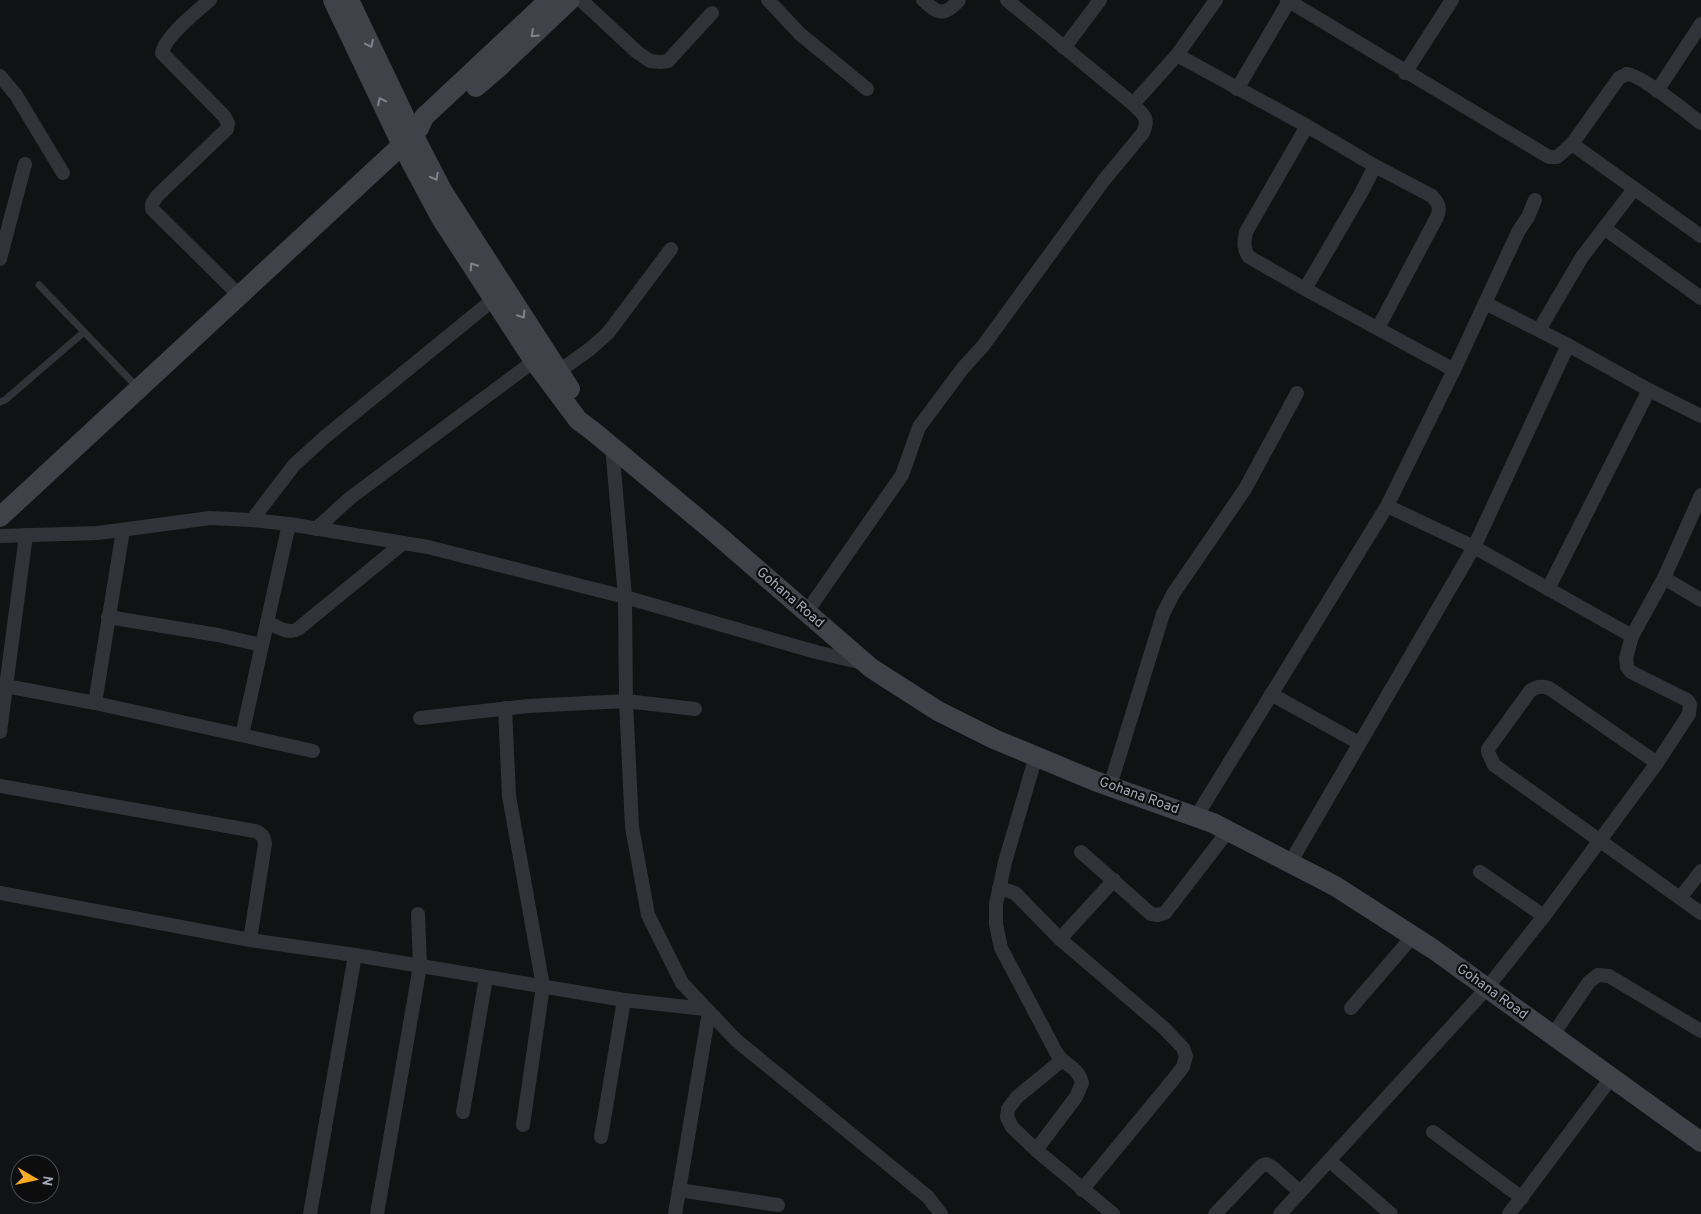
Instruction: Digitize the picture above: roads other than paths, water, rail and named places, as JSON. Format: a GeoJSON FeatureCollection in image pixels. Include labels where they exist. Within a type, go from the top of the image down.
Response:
{"type":"FeatureCollection","features":[{"type":"Feature","properties":{"kind":"main road"},"geometry":{"type":"LineString","coordinates":[[332,0],[443,192],[558,372],[587,412],[594,432]]}},
{"type":"Feature","properties":{"kind":"main road"},"geometry":{"type":"LineString","coordinates":[[0,517],[411,135],[424,117],[549,0]]}},
{"type":"Feature","properties":{"kind":"main road"},"geometry":{"type":"LineString","coordinates":[[411,135],[430,125],[497,69],[570,0]]}},
{"type":"Feature","properties":{"kind":"main road"},"geometry":{"type":"LineString","coordinates":[[356,3],[411,135]]}},
{"type":"Feature","properties":{"kind":"main road","name":"Gohana Road"},"geometry":{"type":"LineString","coordinates":[[411,135],[440,218],[534,361],[578,420],[612,446],[866,664],[938,711],[994,739],[1110,786],[1196,817],[1228,831],[1335,886],[1413,936],[1701,1142]]}},
{"type":"Feature","properties":{"kind":"street"},"geometry":{"type":"LineString","coordinates":[[210,0],[184,24],[167,43],[162,53],[224,116],[228,123],[227,129],[157,196],[152,204],[152,209],[239,295]]}},
{"type":"Feature","properties":{"kind":"street"},"geometry":{"type":"LineString","coordinates":[[581,0],[637,52],[650,61],[668,61],[712,13]]}},
{"type":"Feature","properties":{"kind":"street"},"geometry":{"type":"LineString","coordinates":[[768,0],[800,34],[867,89]]}},
{"type":"Feature","properties":{"kind":"street"},"geometry":{"type":"LineString","coordinates":[[923,0],[935,11],[943,12],[951,9],[959,0]]}},
{"type":"Feature","properties":{"kind":"street"},"geometry":{"type":"LineString","coordinates":[[806,613],[902,475],[919,427],[939,398],[983,346],[1104,180],[1146,127],[1145,117],[1133,104],[1008,0]]}},
{"type":"Feature","properties":{"kind":"street"},"geometry":{"type":"LineString","coordinates":[[1064,48],[1100,0]]}},
{"type":"Feature","properties":{"kind":"street"},"geometry":{"type":"LineString","coordinates":[[1133,104],[1177,55],[1216,0]]}},
{"type":"Feature","properties":{"kind":"street"},"geometry":{"type":"LineString","coordinates":[[1406,72],[1452,0]]}},
{"type":"Feature","properties":{"kind":"street"},"geometry":{"type":"LineString","coordinates":[[1237,89],[1288,1],[1549,157],[1557,157],[1572,144],[1619,78],[1626,74],[1634,76],[1657,91],[1701,123]]}},
{"type":"Feature","properties":{"kind":"street"},"geometry":{"type":"LineString","coordinates":[[1657,91],[1701,24]]}},
{"type":"Feature","properties":{"kind":"street"},"geometry":{"type":"LineString","coordinates":[[1177,55],[1307,126],[1374,166],[1432,196],[1439,207],[1438,216],[1378,328]]}},
{"type":"Feature","properties":{"kind":"street"},"geometry":{"type":"LineString","coordinates":[[0,76],[16,95],[64,173]]}},
{"type":"Feature","properties":{"kind":"street"},"geometry":{"type":"LineString","coordinates":[[1307,126],[1246,232],[1244,241],[1245,252],[1249,257],[1305,290],[1454,370]]}},
{"type":"Feature","properties":{"kind":"street"},"geometry":{"type":"LineString","coordinates":[[1572,144],[1701,236]]}},
{"type":"Feature","properties":{"kind":"street"},"geometry":{"type":"LineString","coordinates":[[0,259],[25,164]]}},
{"type":"Feature","properties":{"kind":"street"},"geometry":{"type":"LineString","coordinates":[[1305,290],[1360,195],[1374,166]]}},
{"type":"Feature","properties":{"kind":"street"},"geometry":{"type":"LineString","coordinates":[[1539,330],[1582,257],[1634,189]]}},
{"type":"Feature","properties":{"kind":"street"},"geometry":{"type":"LineString","coordinates":[[1196,817],[1386,506],[1454,370],[1518,232],[1528,217],[1535,200]]}},
{"type":"Feature","properties":{"kind":"street"},"geometry":{"type":"LineString","coordinates":[[1604,228],[1701,298]]}},
{"type":"Feature","properties":{"kind":"street"},"geometry":{"type":"LineString","coordinates":[[558,372],[590,349],[608,333],[672,249]]}},
{"type":"Feature","properties":{"kind":"street"},"geometry":{"type":"LineString","coordinates":[[252,520],[294,465],[494,299]]}},
{"type":"Feature","properties":{"kind":"street"},"geometry":{"type":"LineString","coordinates":[[1485,303],[1701,416]]}},
{"type":"Feature","properties":{"kind":"street"},"geometry":{"type":"LineString","coordinates":[[1290,863],[1474,547],[1568,345]]}},
{"type":"Feature","properties":{"kind":"street"},"geometry":{"type":"LineString","coordinates":[[316,528],[350,498],[534,361]]}},
{"type":"Feature","properties":{"kind":"street"},"geometry":{"type":"LineString","coordinates":[[1548,589],[1649,390]]}},
{"type":"Feature","properties":{"kind":"street"},"geometry":{"type":"LineString","coordinates":[[1110,786],[1163,614],[1173,594],[1245,489],[1297,393]]}},
{"type":"Feature","properties":{"kind":"street"},"geometry":{"type":"LineString","coordinates":[[612,446],[625,597],[626,701],[632,827],[648,915],[682,983],[736,1040],[928,1197],[941,1214]]}},
{"type":"Feature","properties":{"kind":"street"},"geometry":{"type":"LineString","coordinates":[[1280,1214],[1487,988],[1544,916],[1657,763],[1689,714],[1690,704],[1681,695],[1631,672],[1627,667],[1626,658],[1632,636],[1664,578],[1701,495]]}},
{"type":"Feature","properties":{"kind":"street"},"geometry":{"type":"LineString","coordinates":[[1386,506],[1474,547],[1632,636]]}},
{"type":"Feature","properties":{"kind":"street"},"geometry":{"type":"LineString","coordinates":[[0,536],[98,533],[210,518],[289,524],[428,547],[625,597],[816,652],[866,664]]}},
{"type":"Feature","properties":{"kind":"street"},"geometry":{"type":"LineString","coordinates":[[242,735],[289,524]]}},
{"type":"Feature","properties":{"kind":"street"},"geometry":{"type":"LineString","coordinates":[[95,704],[123,530]]}},
{"type":"Feature","properties":{"kind":"street"},"geometry":{"type":"LineString","coordinates":[[0,732],[26,535]]}},
{"type":"Feature","properties":{"kind":"street"},"geometry":{"type":"LineString","coordinates":[[267,622],[287,631],[292,632],[298,629],[403,543]]}},
{"type":"Feature","properties":{"kind":"street"},"geometry":{"type":"LineString","coordinates":[[1664,578],[1701,600]]}},
{"type":"Feature","properties":{"kind":"street"},"geometry":{"type":"LineString","coordinates":[[108,617],[218,635],[261,645]]}},
{"type":"Feature","properties":{"kind":"street"},"geometry":{"type":"LineString","coordinates":[[6,686],[313,751]]}},
{"type":"Feature","properties":{"kind":"street"},"geometry":{"type":"LineString","coordinates":[[1657,763],[1549,688],[1542,687],[1530,691],[1488,749],[1489,758],[1494,765],[1701,913]]}},
{"type":"Feature","properties":{"kind":"street"},"geometry":{"type":"LineString","coordinates":[[1271,694],[1359,743]]}},
{"type":"Feature","properties":{"kind":"street"},"geometry":{"type":"LineString","coordinates":[[420,718],[505,708],[626,701],[695,709]]}},
{"type":"Feature","properties":{"kind":"street"},"geometry":{"type":"LineString","coordinates":[[505,708],[509,796],[543,986],[523,1125]]}},
{"type":"Feature","properties":{"kind":"street"},"geometry":{"type":"LineString","coordinates":[[1036,756],[1005,862],[999,888],[996,924],[1001,948],[1060,1061],[1078,1072],[1082,1083],[1076,1096],[1036,1150]]}},
{"type":"Feature","properties":{"kind":"street"},"geometry":{"type":"LineString","coordinates":[[0,786],[255,831],[261,834],[264,837],[265,844],[250,940]]}},
{"type":"Feature","properties":{"kind":"street"},"geometry":{"type":"LineString","coordinates":[[1082,852],[1151,914],[1158,915],[1165,913],[1228,831]]}},
{"type":"Feature","properties":{"kind":"street"},"geometry":{"type":"LineString","coordinates":[[1680,898],[1701,871]]}},
{"type":"Feature","properties":{"kind":"street"},"geometry":{"type":"LineString","coordinates":[[1480,872],[1544,916]]}},
{"type":"Feature","properties":{"kind":"street"},"geometry":{"type":"LineString","coordinates":[[1060,939],[1114,880]]}},
{"type":"Feature","properties":{"kind":"street"},"geometry":{"type":"LineString","coordinates":[[999,888],[1015,894],[1060,939],[1165,1028],[1183,1048],[1186,1056],[1183,1067],[1082,1190]]}},
{"type":"Feature","properties":{"kind":"street"},"geometry":{"type":"LineString","coordinates":[[0,893],[250,940],[355,955],[624,1000],[707,1010]]}},
{"type":"Feature","properties":{"kind":"street"},"geometry":{"type":"LineString","coordinates":[[378,1214],[420,966],[418,914]]}},
{"type":"Feature","properties":{"kind":"street"},"geometry":{"type":"LineString","coordinates":[[1351,1008],[1413,936]]}},
{"type":"Feature","properties":{"kind":"street"},"geometry":{"type":"LineString","coordinates":[[310,1214],[355,955]]}},
{"type":"Feature","properties":{"kind":"street"},"geometry":{"type":"LineString","coordinates":[[1552,1036],[1589,982],[1598,975],[1609,976],[1701,1031]]}},
{"type":"Feature","properties":{"kind":"street"},"geometry":{"type":"LineString","coordinates":[[463,1112],[486,978]]}},
{"type":"Feature","properties":{"kind":"street"},"geometry":{"type":"LineString","coordinates":[[602,1137],[624,1000]]}},
{"type":"Feature","properties":{"kind":"street"},"geometry":{"type":"LineString","coordinates":[[675,1214],[707,1010]]}},
{"type":"Feature","properties":{"kind":"street"},"geometry":{"type":"LineString","coordinates":[[1060,1061],[1017,1097],[1008,1109],[1007,1116],[1012,1127],[1036,1150],[1113,1214]]}},
{"type":"Feature","properties":{"kind":"street"},"geometry":{"type":"LineString","coordinates":[[1509,1214],[1612,1078]]}},
{"type":"Feature","properties":{"kind":"street"},"geometry":{"type":"LineString","coordinates":[[1433,1132],[1522,1198]]}},
{"type":"Feature","properties":{"kind":"street"},"geometry":{"type":"LineString","coordinates":[[1330,1161],[1391,1214]]}},
{"type":"Feature","properties":{"kind":"street"},"geometry":{"type":"LineString","coordinates":[[1215,1214],[1261,1166],[1266,1164],[1300,1192]]}},
{"type":"Feature","properties":{"kind":"street"},"geometry":{"type":"LineString","coordinates":[[679,1190],[778,1205]]}},
{"type":"Feature","properties":{"kind":"lane"},"geometry":{"type":"LineString","coordinates":[[39,285],[138,388]]}},
{"type":"Feature","properties":{"kind":"lane"},"geometry":{"type":"LineString","coordinates":[[0,402],[5,400],[84,332]]}}]}
